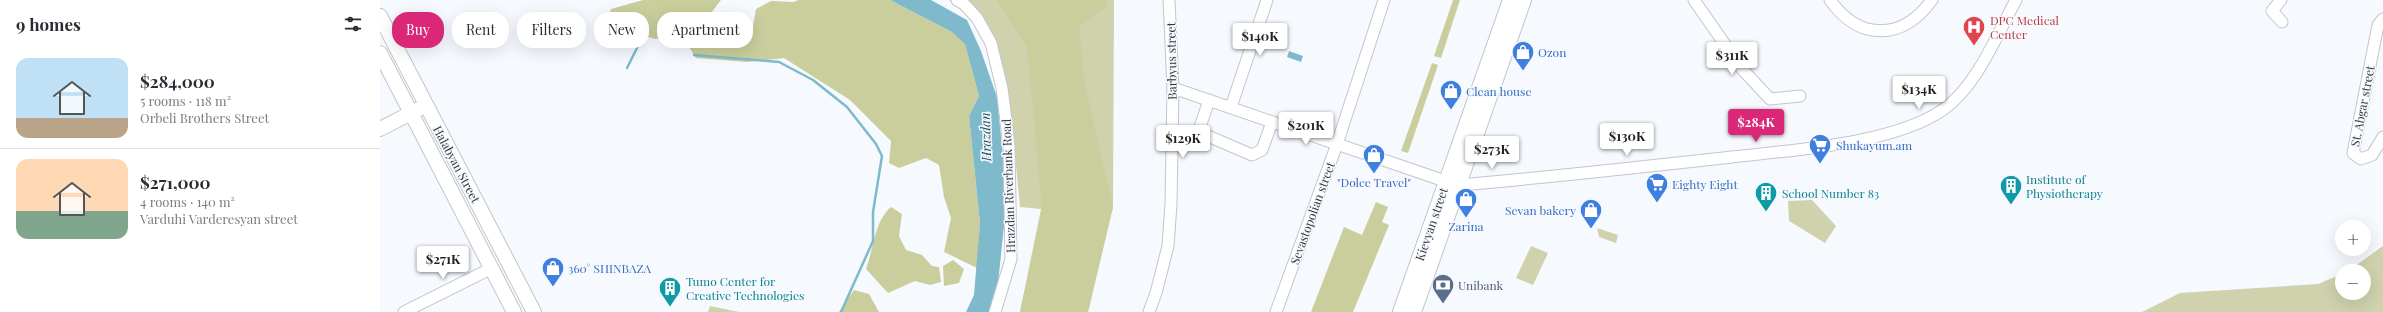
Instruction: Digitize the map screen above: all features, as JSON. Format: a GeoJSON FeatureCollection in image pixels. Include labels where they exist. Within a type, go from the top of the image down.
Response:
{"type":"FeatureCollection","features":[{"type":"Feature","properties":{"kind":"main road","name":"Kievyan street"},"geometry":{"type":"LineString","coordinates":[[1400,312],[1510,0]]}},
{"type":"Feature","properties":{"kind":"main road","name":"Kievyan street"},"geometry":{"type":"LineString","coordinates":[[1414,312],[1461,185],[1477,131],[1524,0]]}},
{"type":"Feature","properties":{"kind":"main road","name":"Halabyan Street"},"geometry":{"type":"LineString","coordinates":[[380,16],[534,312]]}},
{"type":"Feature","properties":{"kind":"main road","name":"Halabyan Street"},"geometry":{"type":"LineString","coordinates":[[380,53],[514,312]]}},
{"type":"Feature","properties":{"kind":"main road"},"geometry":{"type":"LineString","coordinates":[[380,129],[427,106]]}},
{"type":"Feature","properties":{"kind":"street","name":"Hrazdan Riverbank Road"},"geometry":{"type":"LineString","coordinates":[[957,0],[964,4],[978,18],[990,43],[1002,88],[1007,131],[1012,219],[1011,259],[995,312]]}},
{"type":"Feature","properties":{"kind":"street","name":"Barbyus street"},"geometry":{"type":"LineString","coordinates":[[1149,312],[1156,293],[1168,246],[1171,204],[1173,88],[1169,0]]}},
{"type":"Feature","properties":{"kind":"street"},"geometry":{"type":"LineString","coordinates":[[1231,107],[1267,0]]}},
{"type":"Feature","properties":{"kind":"street","name":"Sevastopolian street"},"geometry":{"type":"LineString","coordinates":[[1276,312],[1337,144],[1384,0]]}},
{"type":"Feature","properties":{"kind":"street"},"geometry":{"type":"LineString","coordinates":[[1694,0],[1742,69],[1770,99],[1800,96]]}},
{"type":"Feature","properties":{"kind":"street"},"geometry":{"type":"LineString","coordinates":[[1830,0],[1844,18],[1869,30],[1885,31],[1916,17],[1932,0]]}},
{"type":"Feature","properties":{"kind":"street"},"geometry":{"type":"LineString","coordinates":[[1173,88],[1461,185],[1672,164],[1831,145],[1904,129],[1943,109],[1960,95],[1977,71],[2016,0]]}},
{"type":"Feature","properties":{"kind":"street"},"geometry":{"type":"LineString","coordinates":[[2281,0],[2272,11],[2282,22]]}},
{"type":"Feature","properties":{"kind":"street","name":"St. Abgar street"},"geometry":{"type":"LineString","coordinates":[[2383,19],[2378,25],[2353,153],[2361,159],[2372,155],[2383,137]]}},
{"type":"Feature","properties":{"kind":"street"},"geometry":{"type":"LineString","coordinates":[[1209,100],[1200,127],[1201,133],[1252,155],[1262,150],[1272,122]]}},
{"type":"Feature","properties":{"kind":"street"},"geometry":{"type":"LineString","coordinates":[[404,312],[492,268]]}},
{"type":"Feature","properties":{"kind":"green space"},"geometry":{"type":"Polygon","coordinates":[[[643,0],[721,0],[712,12],[657,12],[657,39],[655,39],[649,37],[649,12],[610,12],[611,9],[643,0]]]}},
{"type":"Feature","properties":{"kind":"green space"},"geometry":{"type":"Polygon","coordinates":[[[798,0],[890,0],[952,32],[965,43],[979,96],[969,116],[980,223],[977,268],[944,252],[951,218],[944,197],[939,165],[926,158],[899,168],[889,163],[891,141],[850,100],[784,58],[747,62],[696,58],[690,48],[753,48],[753,26],[756,9],[771,1],[794,2],[798,0]]]}},
{"type":"Feature","properties":{"kind":"green space"},"geometry":{"type":"Polygon","coordinates":[[[949,0],[1114,0],[1113,207],[1088,312],[1020,312],[1041,209],[1020,207],[1009,94],[993,37],[949,0]]]}},
{"type":"Feature","properties":{"kind":"green space"},"geometry":{"type":"Polygon","coordinates":[[[997,0],[1105,0],[1107,6],[1079,27],[1085,85],[1113,207],[1088,312],[1020,312],[1042,209],[1027,47],[997,0]]]}},
{"type":"Feature","properties":{"kind":"green space"},"geometry":{"type":"Polygon","coordinates":[[[1453,0],[1460,0],[1441,58],[1434,56],[1453,0]]]}},
{"type":"Feature","properties":{"kind":"green space"},"geometry":{"type":"Polygon","coordinates":[[[1432,63],[1438,65],[1408,153],[1401,151],[1432,63]]]}},
{"type":"Feature","properties":{"kind":"green space"},"geometry":{"type":"Polygon","coordinates":[[[1812,200],[1836,226],[1825,243],[1789,221],[1788,201],[1812,200]]]}},
{"type":"Feature","properties":{"kind":"green space"},"geometry":{"type":"Polygon","coordinates":[[[1376,202],[1388,207],[1382,222],[1389,225],[1353,312],[1311,312],[1344,227],[1362,235],[1376,202]]]}},
{"type":"Feature","properties":{"kind":"green space"},"geometry":{"type":"Polygon","coordinates":[[[891,207],[902,214],[899,236],[906,250],[922,255],[932,266],[939,267],[941,282],[930,285],[915,281],[888,293],[866,269],[881,220],[891,207]]]}},
{"type":"Feature","properties":{"kind":"green space"},"geometry":{"type":"Polygon","coordinates":[[[1597,228],[1618,235],[1616,243],[1599,237],[1597,228]]]}},
{"type":"Feature","properties":{"kind":"green space"},"geometry":{"type":"Polygon","coordinates":[[[1531,246],[1548,253],[1533,285],[1516,278],[1531,246]]]}},
{"type":"Feature","properties":{"kind":"green space"},"geometry":{"type":"Polygon","coordinates":[[[2383,246],[2383,312],[2142,312],[2180,293],[2318,284],[2335,277],[2335,300],[2371,300],[2371,264],[2358,264],[2383,246]]]}},
{"type":"Feature","properties":{"kind":"green space"},"geometry":{"type":"Polygon","coordinates":[[[953,260],[964,269],[959,283],[944,286],[943,266],[953,260]]]}},
{"type":"Feature","properties":{"kind":"green space"},"geometry":{"type":"Polygon","coordinates":[[[854,290],[869,294],[879,312],[839,312],[854,290]]]}},
{"type":"Feature","properties":{"kind":"green space"},"geometry":{"type":"Polygon","coordinates":[[[710,306],[739,312],[708,312],[710,306]]]}},
{"type":"Feature","properties":{"kind":"water","name":"Hrazdan"},"geometry":{"type":"Polygon","coordinates":[[[890,0],[931,0],[967,20],[981,51],[997,97],[1007,197],[997,293],[991,312],[966,312],[974,295],[980,223],[969,116],[979,96],[965,44],[952,32],[890,0]]]}},
{"type":"Feature","properties":{"kind":"water"},"geometry":{"type":"Polygon","coordinates":[[[1289,51],[1303,56],[1301,62],[1287,57],[1289,51]]]}},
{"type":"Feature","properties":{"kind":"waterway"},"geometry":{"type":"LineString","coordinates":[[627,68],[637,48]]}},
{"type":"Feature","properties":{"kind":"waterway"},"geometry":{"type":"LineString","coordinates":[[694,55],[779,62],[813,80],[847,107],[876,144],[882,156],[873,212],[873,241],[841,312]]}},
{"type":"Feature","properties":{"kind":"place","name":"DPC Medical Center"},"geometry":{"type":"Point","coordinates":[1974,46]}},
{"type":"Feature","properties":{"kind":"place","name":"Ozon"},"geometry":{"type":"Point","coordinates":[1523,72]}},
{"type":"Feature","properties":{"kind":"place","name":"Clean house"},"geometry":{"type":"Point","coordinates":[1451,110]}},
{"type":"Feature","properties":{"kind":"place","name":"Shukayum.am"},"geometry":{"type":"Point","coordinates":[1820,164]}},
{"type":"Feature","properties":{"kind":"place","name":"\"Dolce Travel\""},"geometry":{"type":"Point","coordinates":[1374,174]}},
{"type":"Feature","properties":{"kind":"place","name":"Eighty Eight"},"geometry":{"type":"Point","coordinates":[1657,204]}},
{"type":"Feature","properties":{"kind":"place","name":"Institute of Physiotherapy"},"geometry":{"type":"Point","coordinates":[2011,206]}},
{"type":"Feature","properties":{"kind":"place","name":"School Number 83"},"geometry":{"type":"Point","coordinates":[1766,212]}},
{"type":"Feature","properties":{"kind":"place","name":"Zarina"},"geometry":{"type":"Point","coordinates":[1466,218]}},
{"type":"Feature","properties":{"kind":"place","name":"Sevan bakery"},"geometry":{"type":"Point","coordinates":[1591,230]}},
{"type":"Feature","properties":{"kind":"place","name":"360° SHINBAZA"},"geometry":{"type":"Point","coordinates":[553,288]}},
{"type":"Feature","properties":{"kind":"place","name":"Unibank"},"geometry":{"type":"Point","coordinates":[1443,304]}},
{"type":"Feature","properties":{"kind":"place","name":"Tumo Center for Creative Technologies"},"geometry":{"type":"Point","coordinates":[670,308]}}]}
